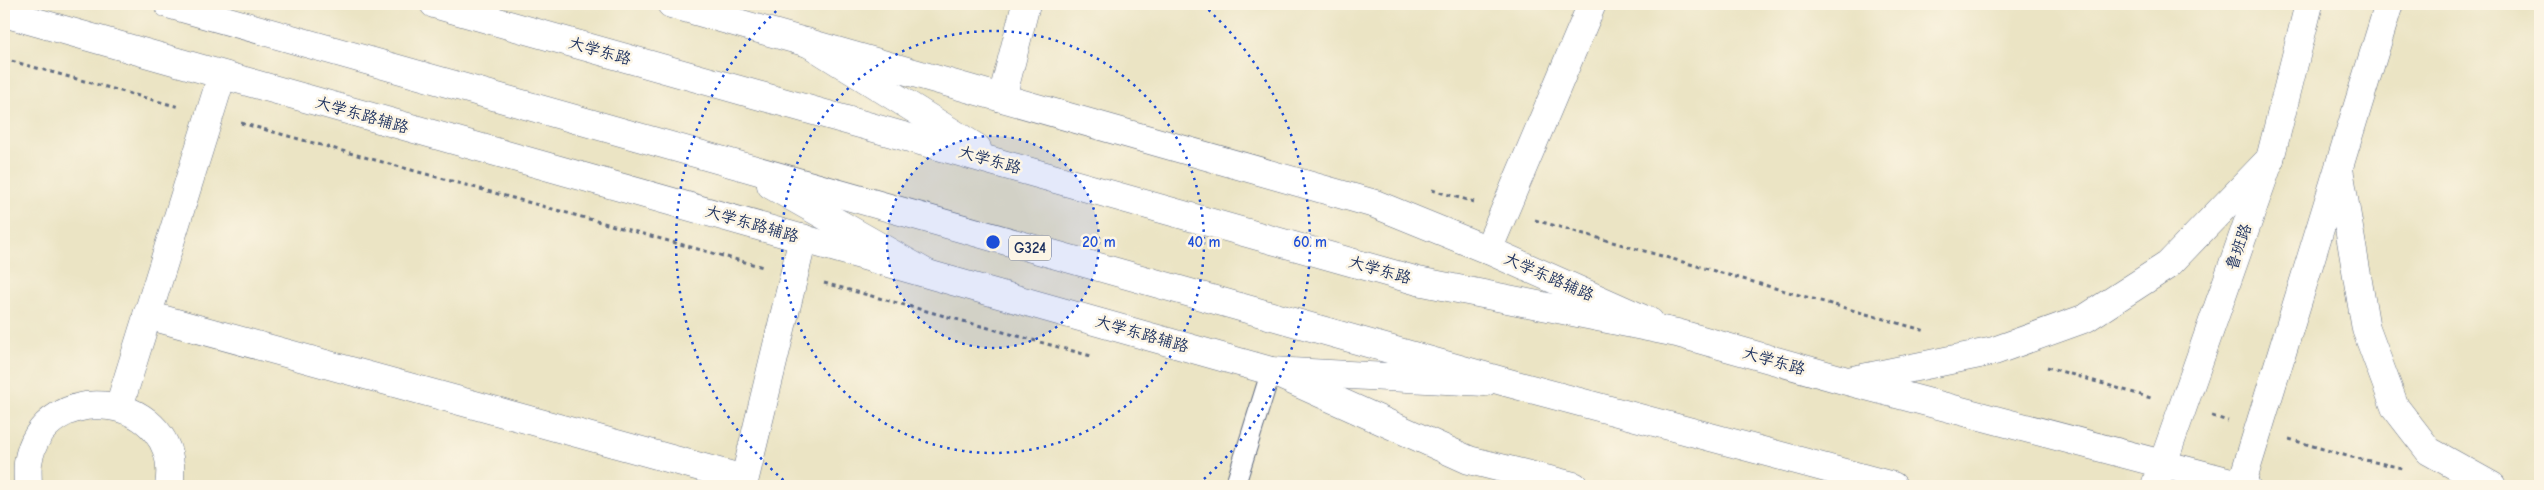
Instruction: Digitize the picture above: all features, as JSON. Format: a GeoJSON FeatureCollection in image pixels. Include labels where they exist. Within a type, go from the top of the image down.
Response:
{"type":"FeatureCollection","features":[{"type":"Feature","properties":{"kind":"main road","name":"G324"},"geometry":{"type":"LineString","coordinates":[[168,4],[1509,383],[1893,486]]}},
{"type":"Feature","properties":{"kind":"main road","name":"大学东路"},"geometry":{"type":"LineString","coordinates":[[434,4],[1418,281],[1677,333],[1847,381],[2159,475],[2243,486]]}},
{"type":"Feature","properties":{"kind":"main road","name":"大学东路辅路"},"geometry":{"type":"LineString","coordinates":[[671,4],[1376,204],[1488,250],[1677,333]]}},
{"type":"Feature","properties":{"kind":"main road"},"geometry":{"type":"LineString","coordinates":[[1002,98],[1026,4]]}},
{"type":"Feature","properties":{"kind":"main road"},"geometry":{"type":"LineString","coordinates":[[1488,250],[1592,4]]}},
{"type":"Feature","properties":{"kind":"main road","name":"鲁班路"},"geometry":{"type":"LineString","coordinates":[[2159,475],[2270,159],[2309,4]]}},
{"type":"Feature","properties":{"kind":"main road"},"geometry":{"type":"LineString","coordinates":[[2243,486],[2258,430],[2389,4]]}},
{"type":"Feature","properties":{"kind":"main road","name":"大学东路辅路"},"geometry":{"type":"LineString","coordinates":[[4,12],[1271,371],[1509,383]]}},
{"type":"Feature","properties":{"kind":"main road"},"geometry":{"type":"LineString","coordinates":[[807,42],[1004,164]]}},
{"type":"Feature","properties":{"kind":"main road"},"geometry":{"type":"LineString","coordinates":[[119,406],[222,75]]}},
{"type":"Feature","properties":{"kind":"main road"},"geometry":{"type":"LineString","coordinates":[[1847,381],[1994,351],[2086,318],[2168,265],[2270,159]]}},
{"type":"Feature","properties":{"kind":"main road"},"geometry":{"type":"LineString","coordinates":[[732,164],[926,273]]}},
{"type":"Feature","properties":{"kind":"main road"},"geometry":{"type":"LineString","coordinates":[[2339,169],[2366,329],[2395,407],[2429,451],[2492,486]]}},
{"type":"Feature","properties":{"kind":"main road"},"geometry":{"type":"LineString","coordinates":[[147,315],[743,483],[804,238]]}},
{"type":"Feature","properties":{"kind":"main road"},"geometry":{"type":"LineString","coordinates":[[1271,371],[1469,460],[1574,486]]}},
{"type":"Feature","properties":{"kind":"main road"},"geometry":{"type":"LineString","coordinates":[[28,486],[28,463],[37,440],[51,422],[80,408],[95,404],[119,406],[140,416],[156,432],[167,453],[171,476],[169,486]]}},
{"type":"Feature","properties":{"kind":"lane"},"geometry":{"type":"LineString","coordinates":[[1235,486],[1271,371]]}},
{"type":"Feature","properties":{"kind":"path"},"geometry":{"type":"LineString","coordinates":[[4,59],[1100,359]]}},
{"type":"Feature","properties":{"kind":"path"},"geometry":{"type":"LineString","coordinates":[[1429,189],[1931,333]]}},
{"type":"Feature","properties":{"kind":"path"},"geometry":{"type":"LineString","coordinates":[[2041,365],[2347,456],[2412,470]]}}]}
